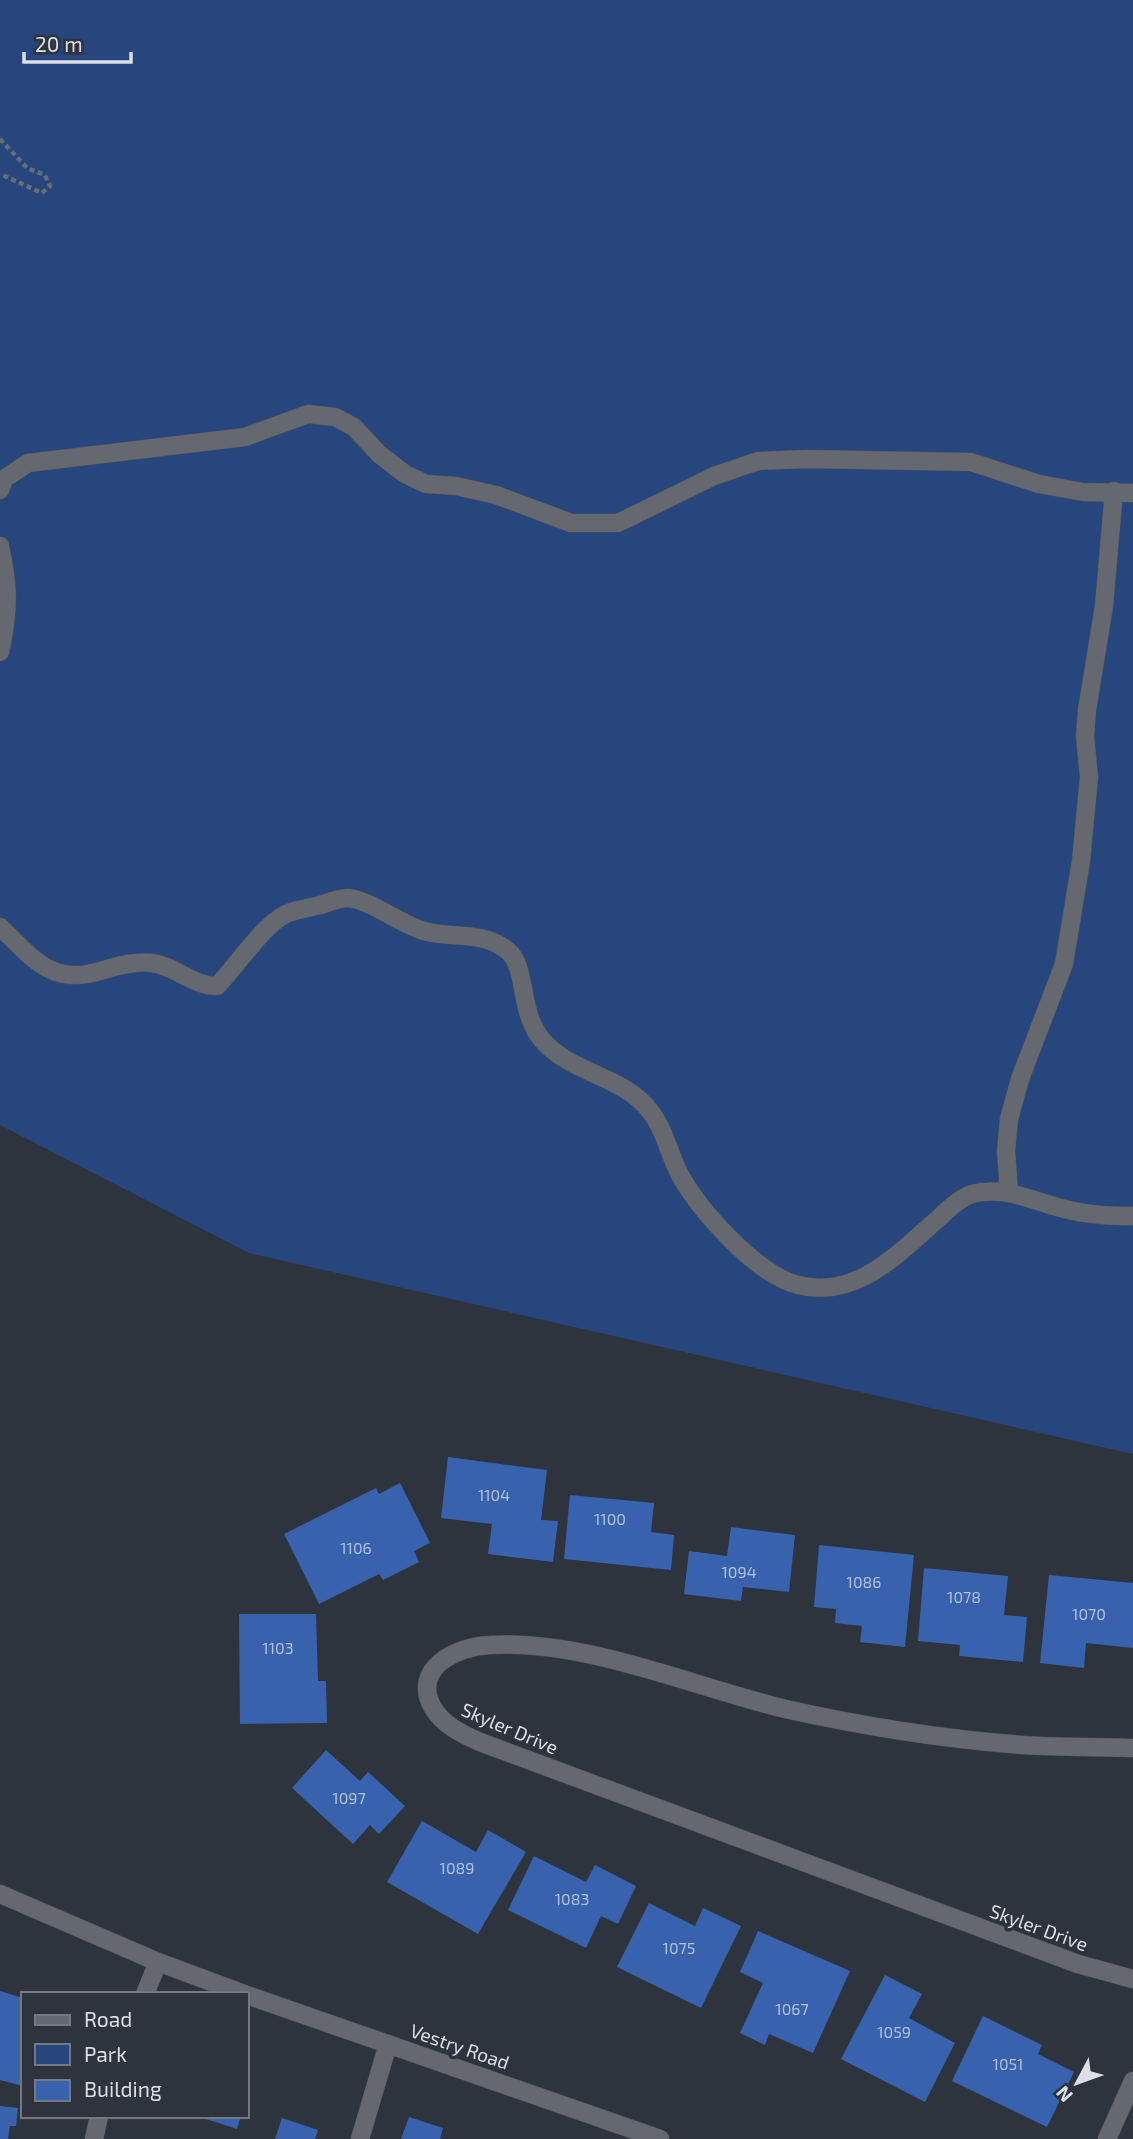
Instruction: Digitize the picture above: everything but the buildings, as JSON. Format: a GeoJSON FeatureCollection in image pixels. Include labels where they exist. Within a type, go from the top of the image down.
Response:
{"type":"FeatureCollection","features":[{"type":"Feature","properties":{"kind":"street"},"geometry":{"type":"LineString","coordinates":[[0,490],[4,479],[28,463],[245,437],[308,414],[335,417],[354,426],[379,454],[405,474],[426,484],[456,486],[496,495],[571,523],[618,523],[714,476],[758,461],[807,459],[971,462],[1039,484],[1083,492],[1133,493]]}},
{"type":"Feature","properties":{"kind":"street"},"geometry":{"type":"LineString","coordinates":[[1009,1192],[1006,1151],[1009,1119],[1020,1079],[1064,964],[1081,861],[1089,777],[1085,736],[1087,710],[1104,606],[1114,491]]}},
{"type":"Feature","properties":{"kind":"street"},"geometry":{"type":"LineString","coordinates":[[0,546],[8,586],[8,619],[0,652]]}},
{"type":"Feature","properties":{"kind":"street"},"geometry":{"type":"LineString","coordinates":[[0,927],[47,968],[64,977],[85,976],[136,962],[156,963],[206,986],[217,986],[285,915],[348,898],[422,930],[443,935],[467,934],[490,941],[509,951],[520,970],[529,1020],[544,1042],[569,1062],[618,1085],[650,1110],[680,1175],[706,1212],[768,1270],[796,1285],[822,1289],[850,1283],[898,1257],[922,1232],[969,1195],[1009,1192],[1071,1211],[1133,1216]]}},
{"type":"Feature","properties":{"kind":"street","name":"Skyler Drive"},"geometry":{"type":"LineString","coordinates":[[1133,1748],[1012,1744],[879,1726],[765,1704],[586,1653],[545,1646],[515,1644],[466,1647],[446,1655],[433,1668],[427,1685],[428,1699],[447,1724],[480,1742],[1079,1964],[1133,1979]]}},
{"type":"Feature","properties":{"kind":"street","name":"Vestry Road"},"geometry":{"type":"LineString","coordinates":[[0,1894],[158,1962],[240,1992]]}},
{"type":"Feature","properties":{"kind":"street"},"geometry":{"type":"LineString","coordinates":[[146,1992],[158,1962]]}},
{"type":"Feature","properties":{"kind":"street","name":"Vestry Road"},"geometry":{"type":"LineString","coordinates":[[248,1995],[388,2044],[619,2131],[660,2139]]}},
{"type":"Feature","properties":{"kind":"street"},"geometry":{"type":"LineString","coordinates":[[360,2139],[388,2044]]}},
{"type":"Feature","properties":{"kind":"street"},"geometry":{"type":"LineString","coordinates":[[1107,2139],[1133,2081]]}},
{"type":"Feature","properties":{"kind":"street"},"geometry":{"type":"LineString","coordinates":[[94,2139],[99,2118]]}},
{"type":"Feature","properties":{"kind":"path"},"geometry":{"type":"LineString","coordinates":[[0,139],[27,168],[45,175],[50,186],[41,193],[0,174]]}},
{"type":"Feature","properties":{"kind":"green space"},"geometry":{"type":"Polygon","coordinates":[[[0,0],[1133,0],[1133,1454],[249,1253],[0,1125],[0,0]]]}}]}
